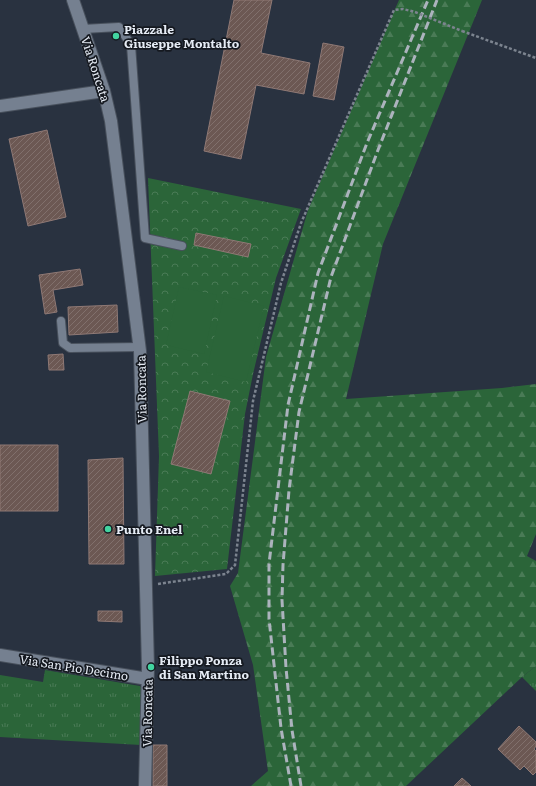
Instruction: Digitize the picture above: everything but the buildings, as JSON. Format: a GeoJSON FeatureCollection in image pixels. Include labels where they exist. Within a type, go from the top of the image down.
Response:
{"type":"FeatureCollection","features":[{"type":"Feature","properties":{"kind":"street","name":"Via Roncata"},"geometry":{"type":"LineString","coordinates":[[73,0],[104,91],[111,121],[140,347],[148,679],[145,786]]}},
{"type":"Feature","properties":{"kind":"street"},"geometry":{"type":"LineString","coordinates":[[0,106],[104,91]]}},
{"type":"Feature","properties":{"kind":"street","name":"Via San Pio Decimo"},"geometry":{"type":"LineString","coordinates":[[0,655],[148,679]]}},
{"type":"Feature","properties":{"kind":"lane"},"geometry":{"type":"LineString","coordinates":[[83,29],[119,27],[131,45],[145,238],[182,246]]}},
{"type":"Feature","properties":{"kind":"lane"},"geometry":{"type":"LineString","coordinates":[[61,321],[63,343],[70,348],[140,347]]}},
{"type":"Feature","properties":{"kind":"path"},"geometry":{"type":"LineString","coordinates":[[146,586],[226,574],[235,565],[252,401],[281,284],[301,223],[394,10],[403,8],[536,58]]}},
{"type":"Feature","properties":{"kind":"green space"},"geometry":{"type":"Polygon","coordinates":[[[399,0],[482,0],[383,244],[346,399],[502,388],[536,384],[536,534],[527,556],[536,561],[536,666],[522,677],[406,786],[251,786],[268,771],[253,665],[230,586],[238,573],[266,357],[308,210],[399,0]]]}},
{"type":"Feature","properties":{"kind":"green space"},"geometry":{"type":"Polygon","coordinates":[[[148,178],[301,209],[276,278],[253,374],[245,414],[227,569],[155,576],[159,456],[148,178]]]}},
{"type":"Feature","properties":{"kind":"green space"},"geometry":{"type":"Polygon","coordinates":[[[179,287],[217,295],[204,354],[166,345],[179,287]]]}},
{"type":"Feature","properties":{"kind":"green space"},"geometry":{"type":"Polygon","coordinates":[[[224,296],[264,306],[246,382],[206,372],[224,296]]]}},
{"type":"Feature","properties":{"kind":"green space"},"geometry":{"type":"Polygon","coordinates":[[[536,666],[536,691],[522,677],[536,666]]]}},
{"type":"Feature","properties":{"kind":"green space"},"geometry":{"type":"Polygon","coordinates":[[[45,670],[140,686],[143,691],[141,745],[0,737],[0,675],[43,682],[45,670]]]}},
{"type":"Feature","properties":{"kind":"railway"},"geometry":{"type":"LineString","coordinates":[[291,786],[281,728],[269,619],[269,564],[288,405],[318,273],[367,143],[428,0]]}},
{"type":"Feature","properties":{"kind":"railway"},"geometry":{"type":"LineString","coordinates":[[301,786],[292,730],[286,668],[282,600],[283,565],[289,490],[299,412],[331,277],[378,150],[437,0]]}},
{"type":"Feature","properties":{"kind":"place","name":"Piazzale Giuseppe Montalto"},"geometry":{"type":"Point","coordinates":[116,36]}},
{"type":"Feature","properties":{"kind":"place","name":"Punto Enel"},"geometry":{"type":"Point","coordinates":[108,529]}},
{"type":"Feature","properties":{"kind":"place","name":"Filippo Ponza di San Martino"},"geometry":{"type":"Point","coordinates":[151,667]}}]}
